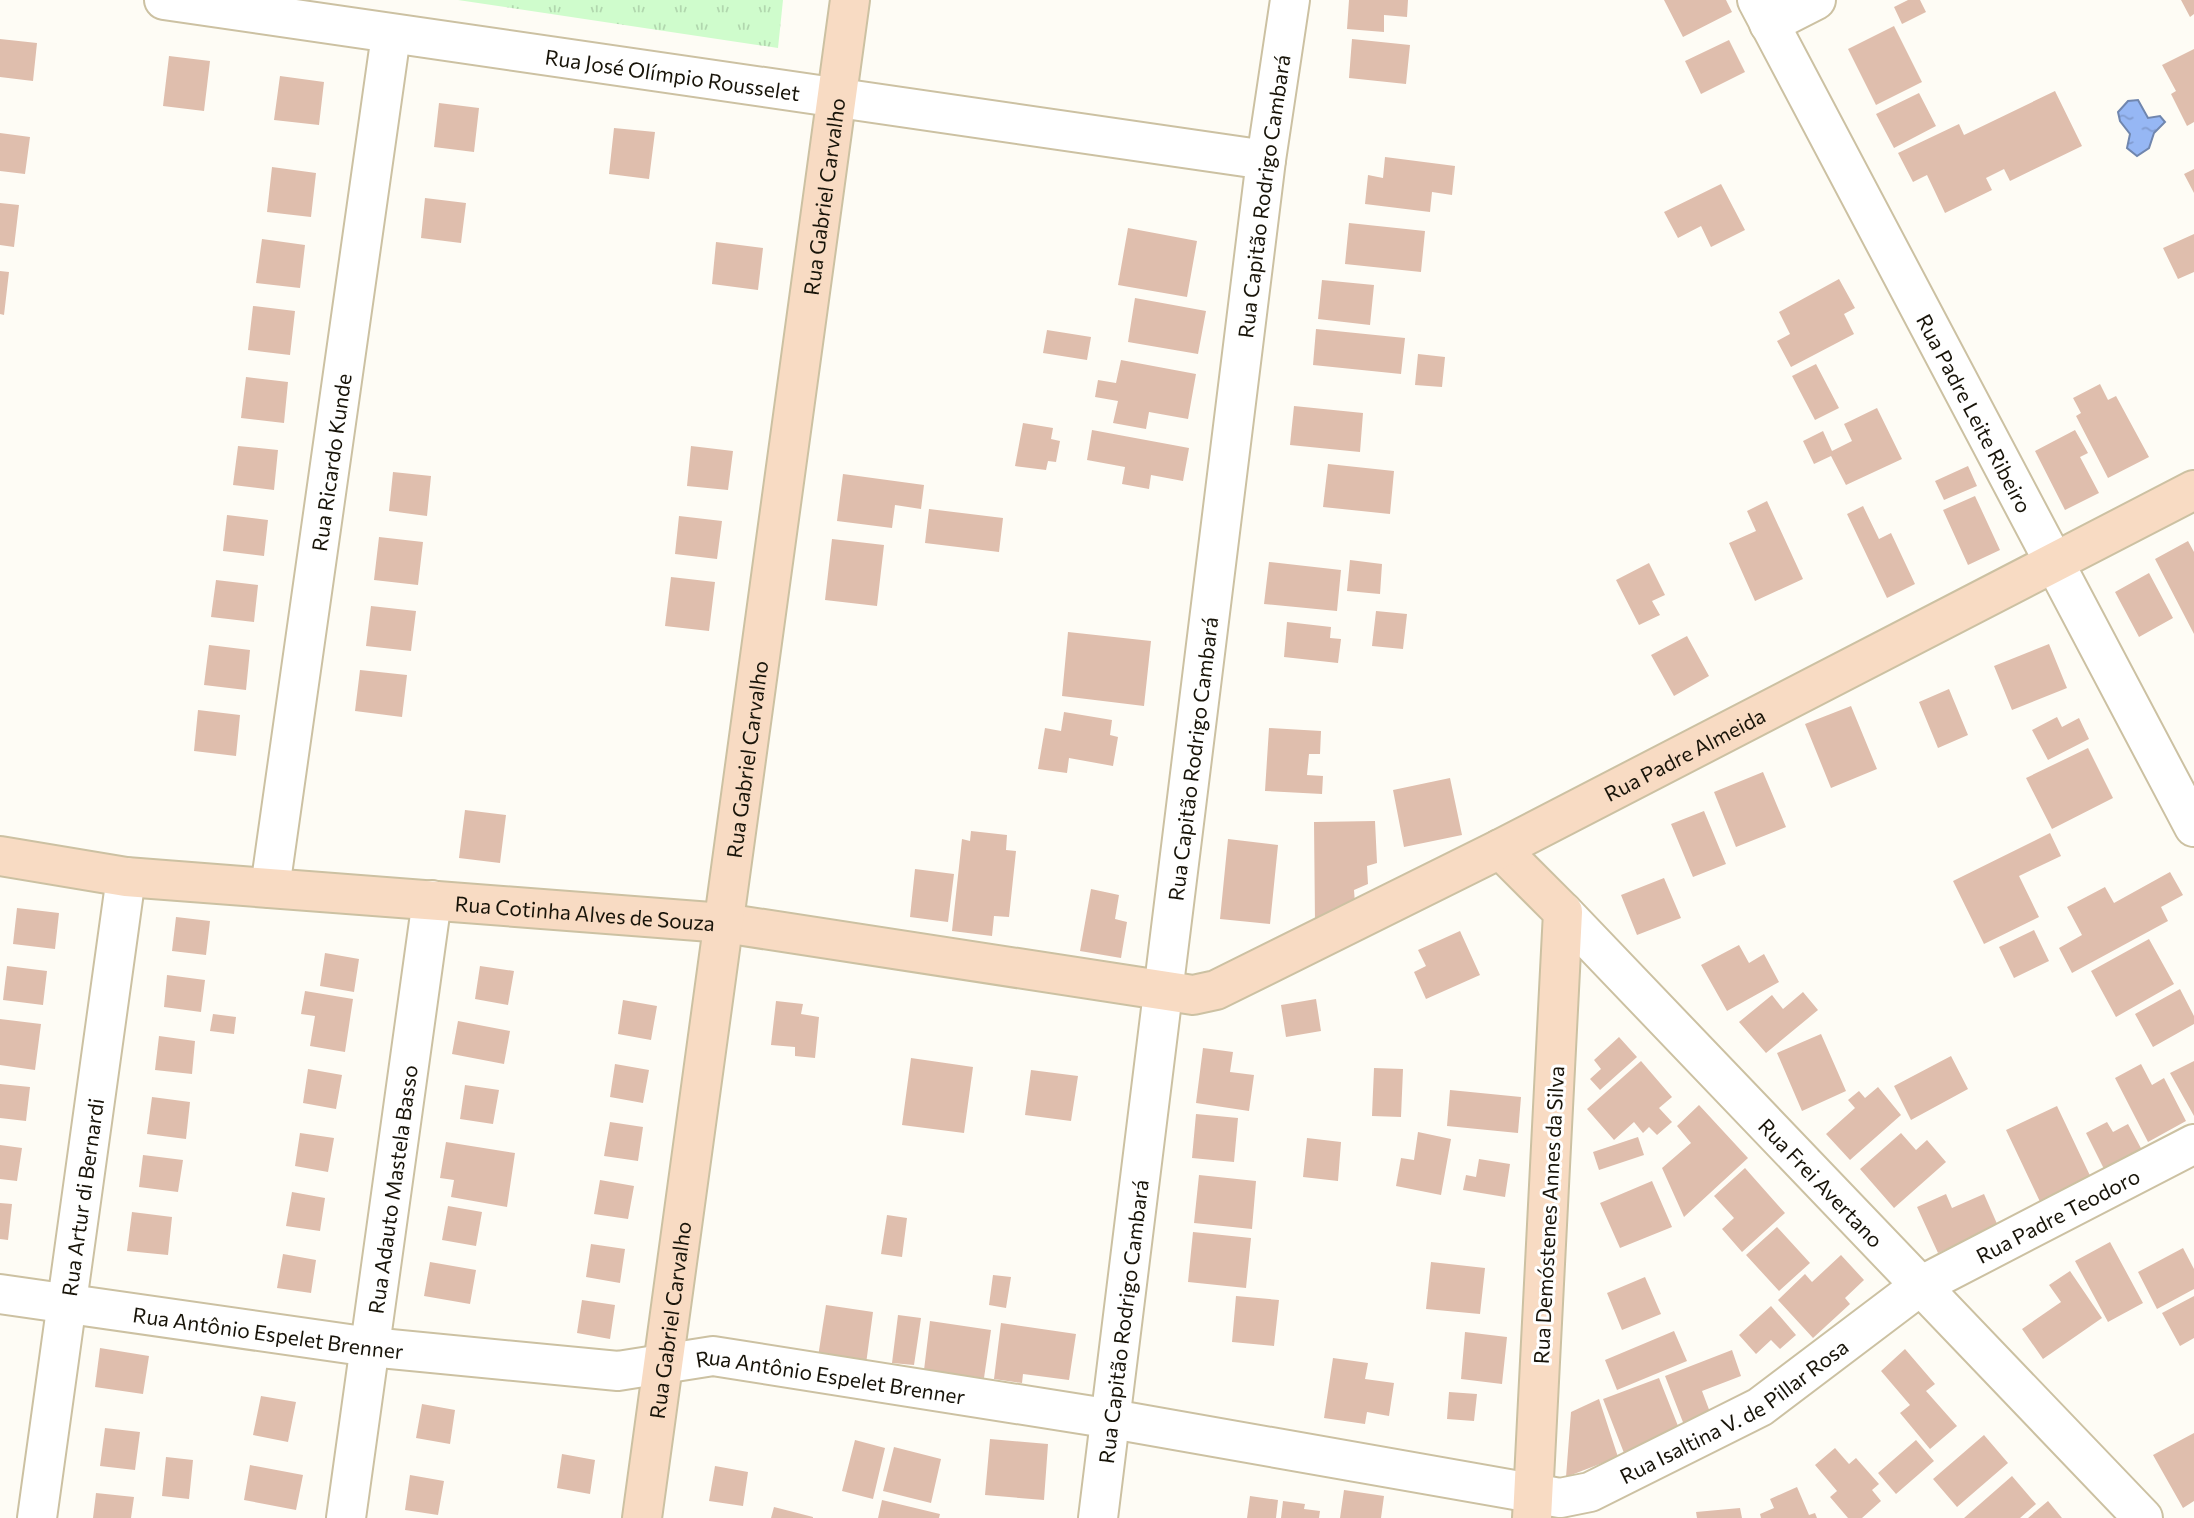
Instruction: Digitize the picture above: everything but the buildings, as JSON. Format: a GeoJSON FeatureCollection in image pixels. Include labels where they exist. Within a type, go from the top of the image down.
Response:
{"type":"FeatureCollection","features":[{"type":"Feature","properties":{"kind":"street","name":"Rua José Olímpio Rousselet"},"geometry":{"type":"LineString","coordinates":[[164,0],[1266,160]]}},
{"type":"Feature","properties":{"kind":"street","name":"Rua Gabriel Carvalho"},"geometry":{"type":"LineString","coordinates":[[642,1518],[850,0]]}},
{"type":"Feature","properties":{"kind":"street","name":"Rua Capitão Rodrigo Cambará"},"geometry":{"type":"LineString","coordinates":[[1098,1518],[1166,993],[1266,160],[1290,0]]}},
{"type":"Feature","properties":{"kind":"street"},"geometry":{"type":"LineString","coordinates":[[1763,12],[1816,0]]}},
{"type":"Feature","properties":{"kind":"street","name":"Rua Padre Leite Ribeiro"},"geometry":{"type":"LineString","coordinates":[[1763,12],[2194,827]]}},
{"type":"Feature","properties":{"kind":"street","name":"Rua Ricardo Kunde"},"geometry":{"type":"LineString","coordinates":[[270,888],[391,35]]}},
{"type":"Feature","properties":{"kind":"street","name":"Rua Padre Almeida"},"geometry":{"type":"LineString","coordinates":[[1166,993],[1193,995],[1216,990],[1500,849],[2194,490]]}},
{"type":"Feature","properties":{"kind":"street","name":"Rua Frei Avertano"},"geometry":{"type":"LineString","coordinates":[[1500,849],[2137,1516]]}},
{"type":"Feature","properties":{"kind":"street","name":"Rua Cotinha Alves de Souza"},"geometry":{"type":"LineString","coordinates":[[0,856],[127,877],[724,923],[1166,993]]}},
{"type":"Feature","properties":{"kind":"street","name":"Rua Artur di Bernardi"},"geometry":{"type":"LineString","coordinates":[[37,1518],[127,877]]}},
{"type":"Feature","properties":{"kind":"street","name":"Rua Adauto Mastela Basso"},"geometry":{"type":"LineString","coordinates":[[345,1518],[432,900]]}},
{"type":"Feature","properties":{"kind":"street","name":"Rua Demóstenes Annes da Silva"},"geometry":{"type":"LineString","coordinates":[[1533,1505],[1563,912]]}},
{"type":"Feature","properties":{"kind":"street","name":"Rua Padre Teodoro"},"geometry":{"type":"LineString","coordinates":[[1920,1286],[2194,1144]]}},
{"type":"Feature","properties":{"kind":"street","name":"Rua Isaltina V. de Pillar Rosa"},"geometry":{"type":"LineString","coordinates":[[1533,1505],[1590,1492],[1760,1407],[1920,1286]]}},
{"type":"Feature","properties":{"kind":"street","name":"Rua Antônio Espelet Brenner"},"geometry":{"type":"LineString","coordinates":[[0,1294],[370,1348],[618,1371],[713,1356],[1112,1419],[1533,1505]]}},
{"type":"Feature","properties":{"kind":"green space"},"geometry":{"type":"Polygon","coordinates":[[[458,0],[783,0],[778,48],[458,0]]]}},
{"type":"Feature","properties":{"kind":"water"},"geometry":{"type":"Polygon","coordinates":[[[2138,100],[2148,118],[2160,116],[2165,122],[2154,133],[2149,148],[2137,156],[2127,148],[2130,134],[2120,121],[2118,112],[2128,101],[2138,100]]]}}]}
